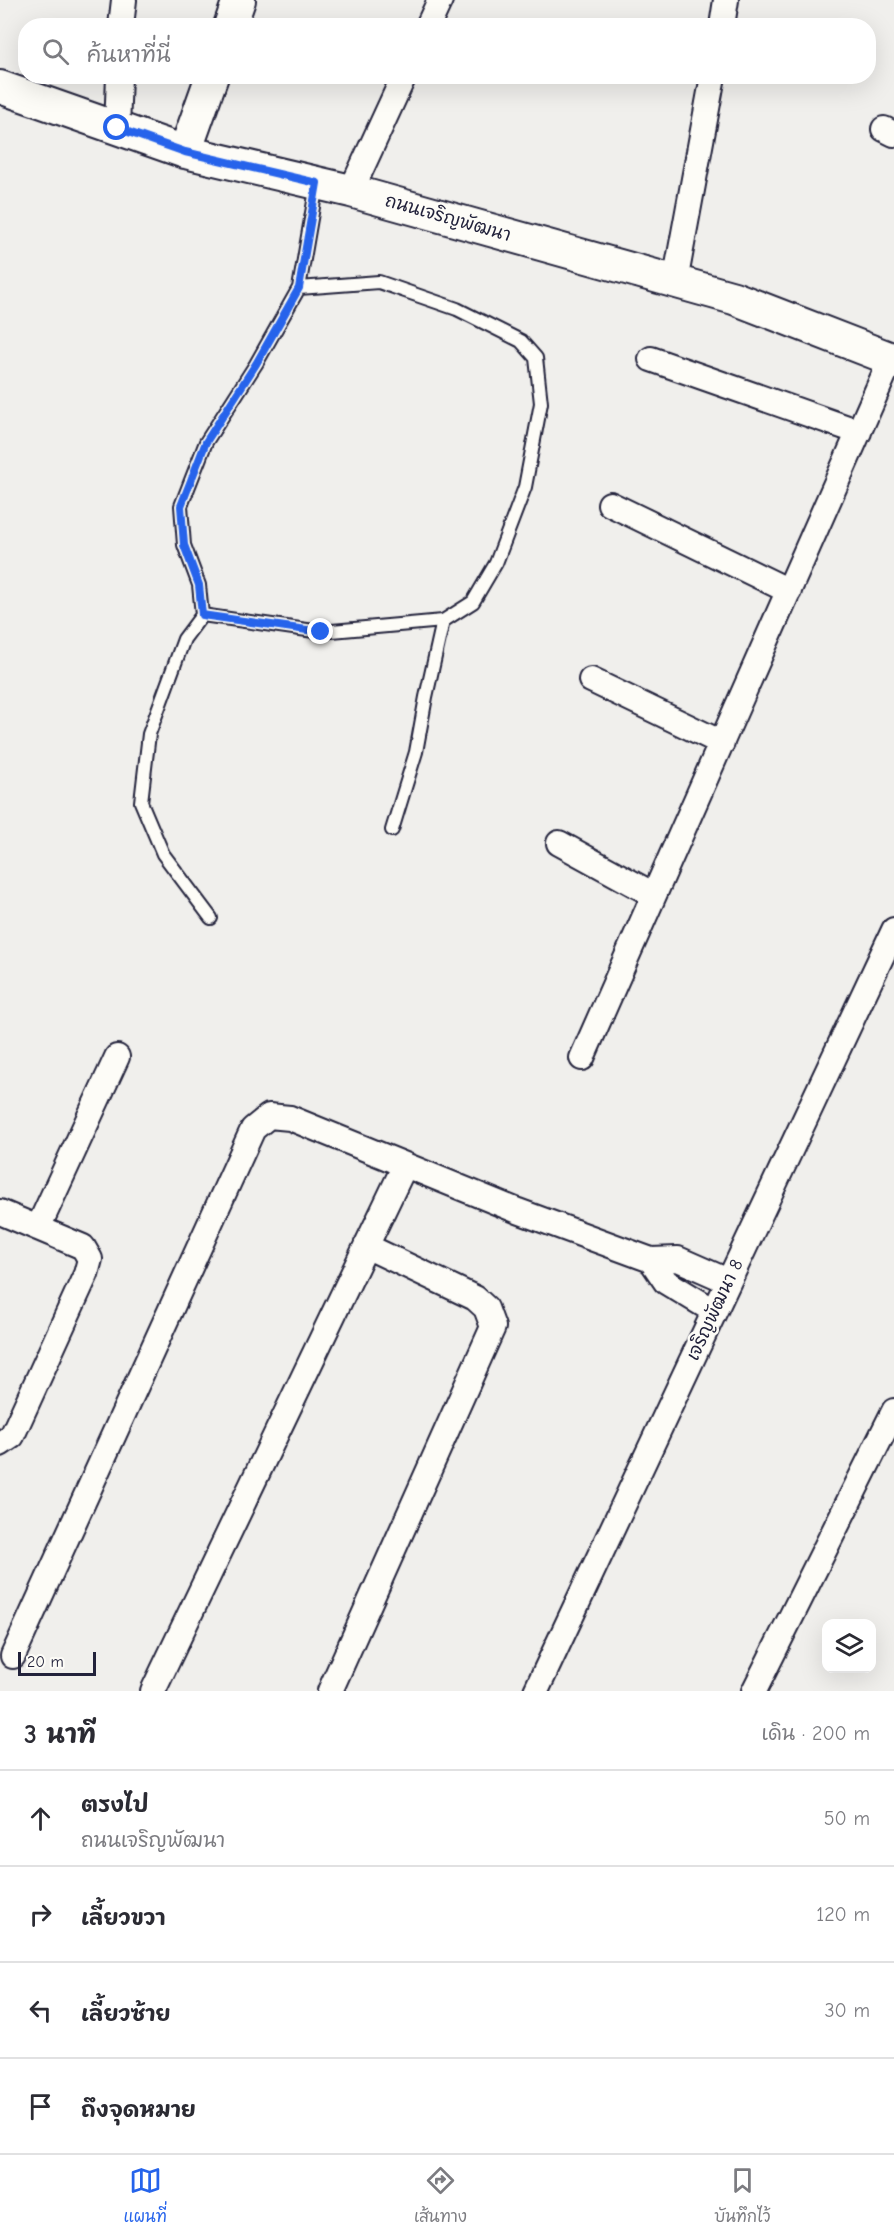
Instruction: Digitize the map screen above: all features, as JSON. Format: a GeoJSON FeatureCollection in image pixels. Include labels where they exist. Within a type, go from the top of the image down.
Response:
{"type":"FeatureCollection","features":[{"type":"Feature","properties":{"kind":"street"},"geometry":{"type":"LineString","coordinates":[[122,18],[123,0]]}},
{"type":"Feature","properties":{"kind":"street"},"geometry":{"type":"LineString","coordinates":[[233,18],[239,0]]}},
{"type":"Feature","properties":{"kind":"street"},"geometry":{"type":"LineString","coordinates":[[432,18],[440,0]]}},
{"type":"Feature","properties":{"kind":"street"},"geometry":{"type":"LineString","coordinates":[[723,18],[726,0]]}},
{"type":"Feature","properties":{"kind":"street"},"geometry":{"type":"LineString","coordinates":[[117,128],[119,84]]}},
{"type":"Feature","properties":{"kind":"street"},"geometry":{"type":"LineString","coordinates":[[185,152],[209,84]]}},
{"type":"Feature","properties":{"kind":"street"},"geometry":{"type":"LineString","coordinates":[[351,191],[400,84]]}},
{"type":"Feature","properties":{"kind":"street"},"geometry":{"type":"LineString","coordinates":[[675,282],[712,84]]}},
{"type":"Feature","properties":{"kind":"street","name":"ถนนเจริญพัฒนา"},"geometry":{"type":"LineString","coordinates":[[0,87],[185,152],[351,191],[734,298],[893,359]]}},
{"type":"Feature","properties":{"kind":"street"},"geometry":{"type":"LineString","coordinates":[[651,359],[859,432]]}},
{"type":"Feature","properties":{"kind":"street"},"geometry":{"type":"LineString","coordinates":[[582,1058],[893,359]]}},
{"type":"Feature","properties":{"kind":"street"},"geometry":{"type":"LineString","coordinates":[[610,504],[789,591]]}},
{"type":"Feature","properties":{"kind":"street"},"geometry":{"type":"LineString","coordinates":[[591,680],[722,743]]}},
{"type":"Feature","properties":{"kind":"street"},"geometry":{"type":"LineString","coordinates":[[559,843],[654,895]]}},
{"type":"Feature","properties":{"kind":"street","name":"เจริญพัฒนา 8"},"geometry":{"type":"LineString","coordinates":[[536,1691],[894,930]]}},
{"type":"Feature","properties":{"kind":"street"},"geometry":{"type":"LineString","coordinates":[[38,1228],[117,1057]]}},
{"type":"Feature","properties":{"kind":"street"},"geometry":{"type":"LineString","coordinates":[[13,1656],[254,1129],[269,1116],[290,1118],[518,1211],[651,1260],[678,1259],[728,1281]]}},
{"type":"Feature","properties":{"kind":"street"},"geometry":{"type":"LineString","coordinates":[[153,1691],[405,1165]]}},
{"type":"Feature","properties":{"kind":"street"},"geometry":{"type":"LineString","coordinates":[[0,1212],[83,1247],[90,1259],[86,1274],[12,1436],[0,1444]]}},
{"type":"Feature","properties":{"kind":"street"},"geometry":{"type":"LineString","coordinates":[[330,1691],[493,1327],[486,1308],[475,1298],[366,1246]]}},
{"type":"Feature","properties":{"kind":"street"},"geometry":{"type":"LineString","coordinates":[[651,1260],[666,1282],[714,1311]]}},
{"type":"Feature","properties":{"kind":"street"},"geometry":{"type":"LineString","coordinates":[[754,1691],[894,1411]]}},
{"type":"Feature","properties":{"kind":"lane"},"geometry":{"type":"LineString","coordinates":[[211,918],[163,854],[141,802],[149,734],[184,639],[202,615],[199,585],[184,545],[181,506],[206,442],[256,364],[299,288],[317,183]]}},
{"type":"Feature","properties":{"kind":"lane"},"geometry":{"type":"LineString","coordinates":[[202,615],[321,632],[443,621],[473,602],[496,562],[525,487],[541,403],[536,358],[521,341],[466,314],[379,282],[299,288]]}},
{"type":"Feature","properties":{"kind":"lane"},"geometry":{"type":"LineString","coordinates":[[392,830],[416,753],[443,621]]}},
{"type":"Feature","properties":{"kind":"route"},"geometry":{"type":"LineString","coordinates":[[117,128],[185,152],[317,183],[299,288],[256,364],[206,442],[181,506],[184,545],[199,585],[202,615],[321,632]]}}]}
